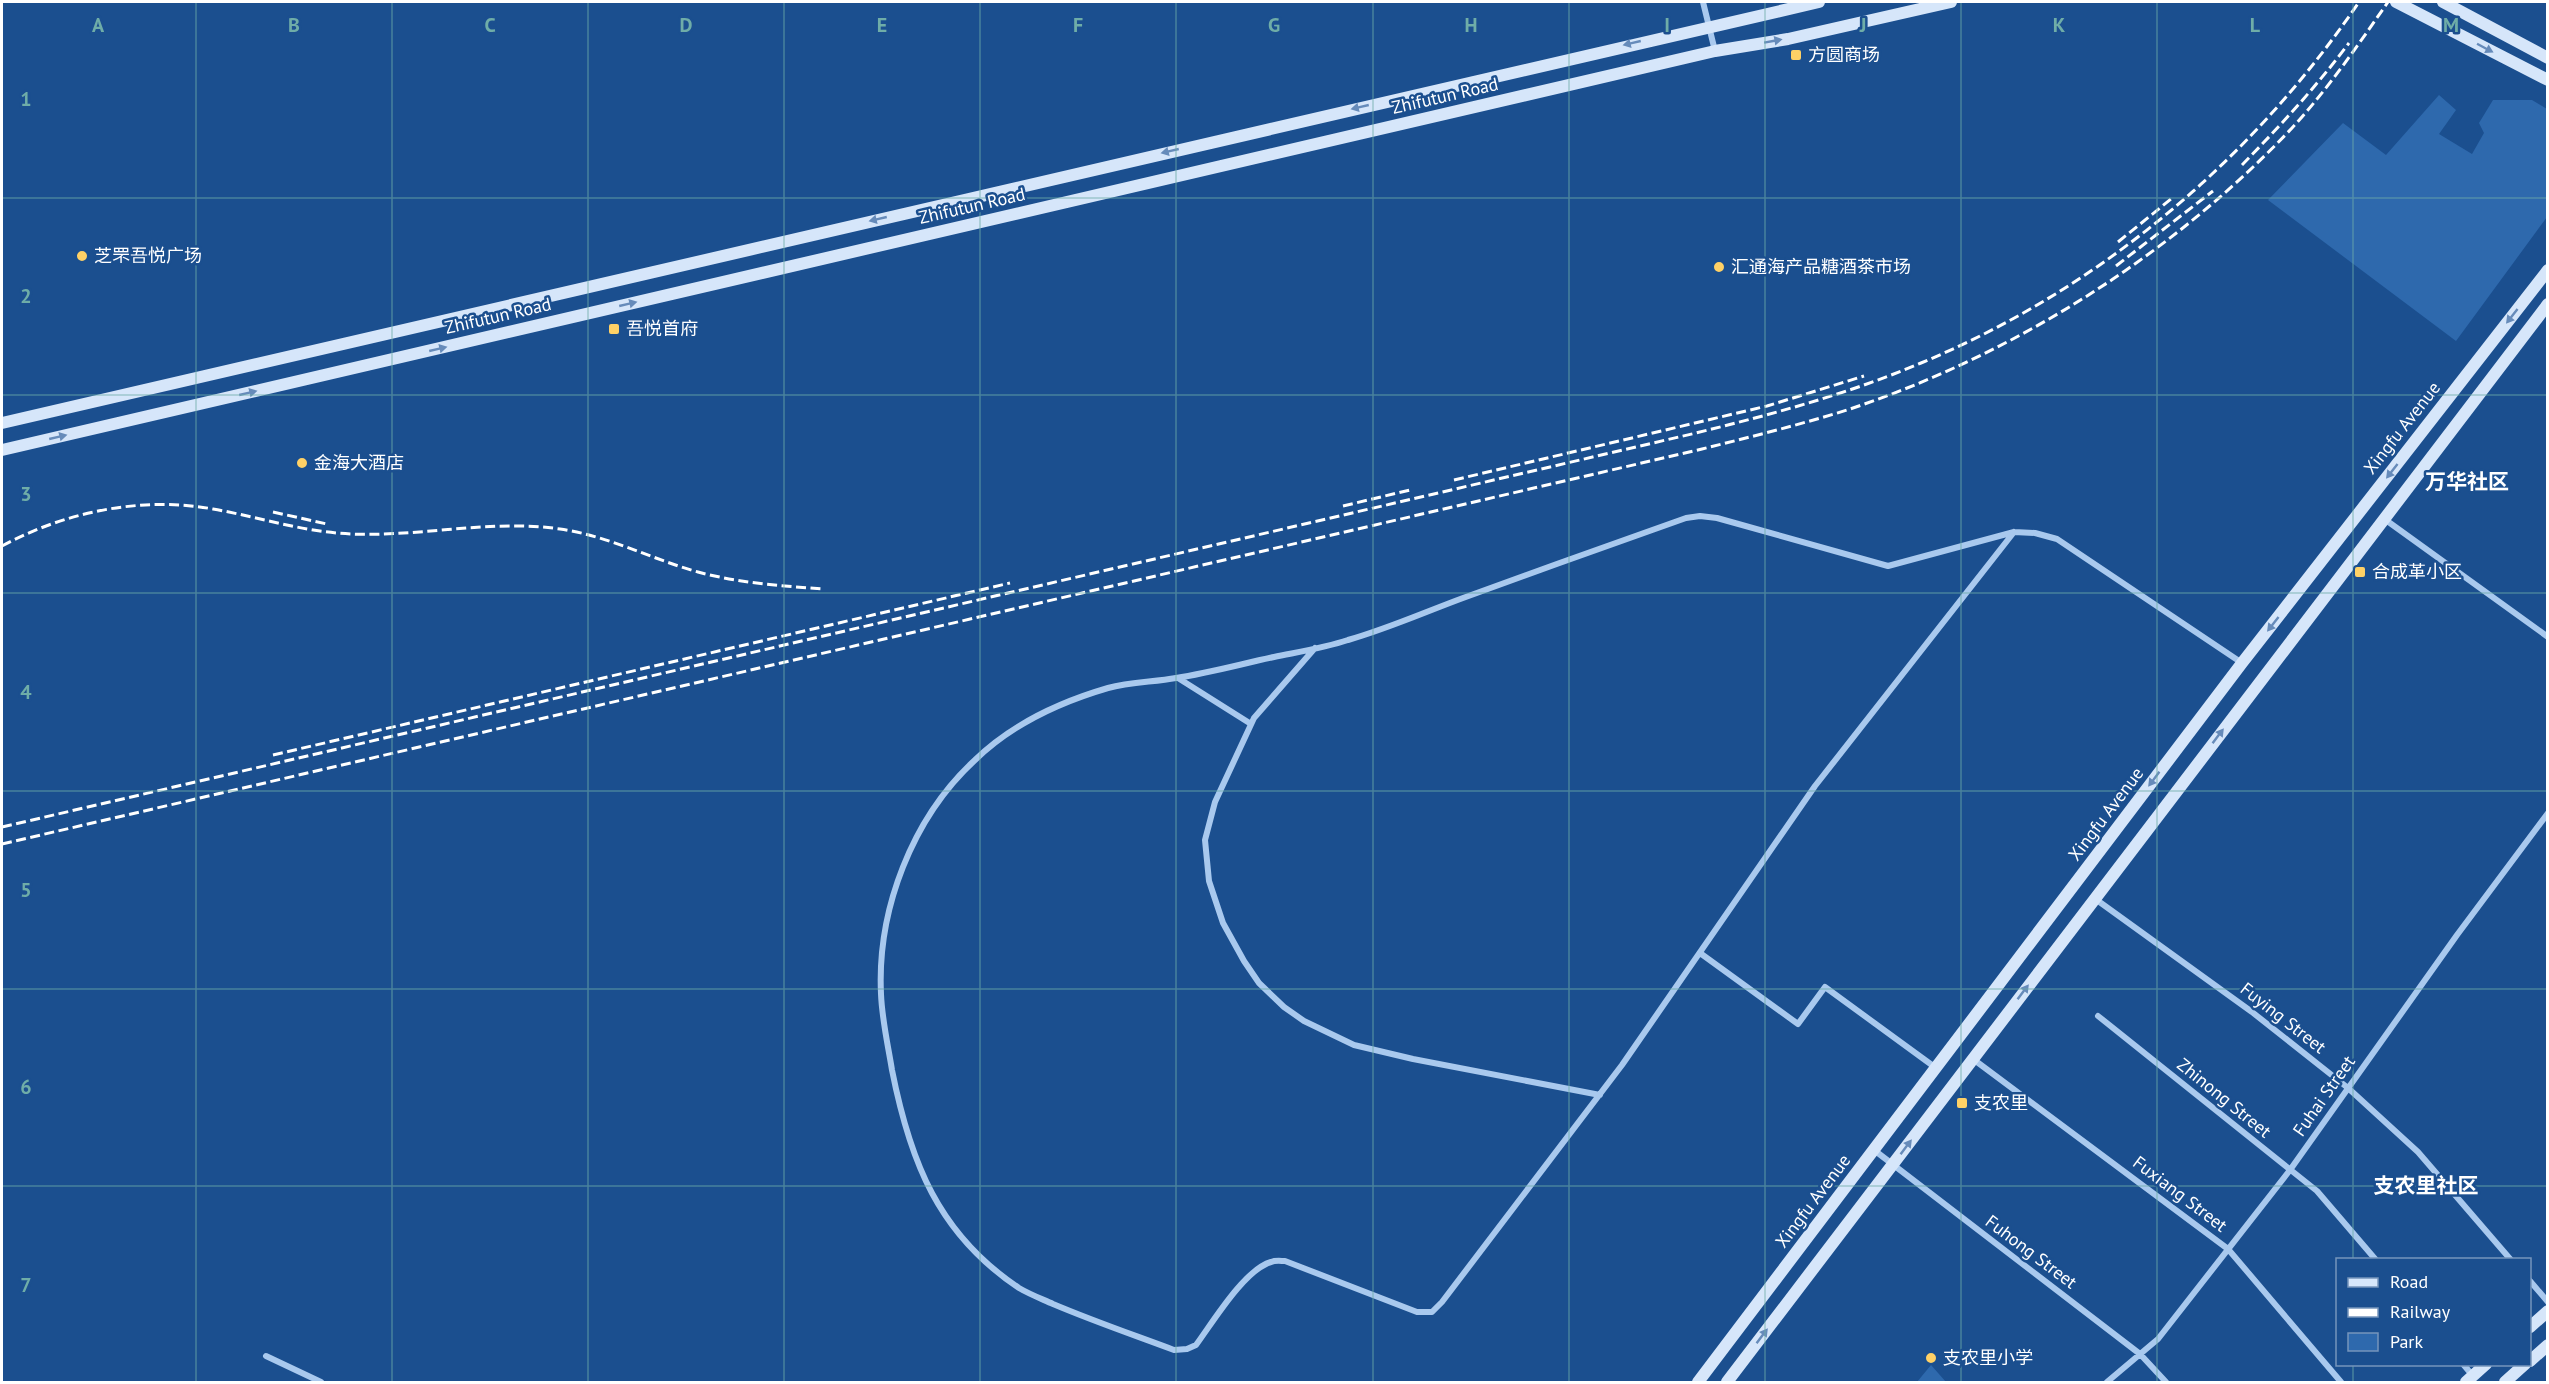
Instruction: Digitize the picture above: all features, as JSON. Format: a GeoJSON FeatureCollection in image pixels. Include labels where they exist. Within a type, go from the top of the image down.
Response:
{"type":"FeatureCollection","features":[{"type":"Feature","properties":{"kind":"main road","name":"Zhifutun Road"},"geometry":{"type":"LineString","coordinates":[[2,423],[1709,25],[1819,2]]}},
{"type":"Feature","properties":{"kind":"main road","name":"Zhifutun Road"},"geometry":{"type":"LineString","coordinates":[[2,450],[1715,51],[1788,39],[1951,2]]}},
{"type":"Feature","properties":{"kind":"main road"},"geometry":{"type":"LineString","coordinates":[[2396,2],[2547,80]]}},
{"type":"Feature","properties":{"kind":"main road"},"geometry":{"type":"LineString","coordinates":[[2443,2],[2547,58]]}},
{"type":"Feature","properties":{"kind":"main road","name":"Xingfu Avenue"},"geometry":{"type":"LineString","coordinates":[[1698,1383],[2242,663],[2547,270]]}},
{"type":"Feature","properties":{"kind":"main road"},"geometry":{"type":"LineString","coordinates":[[1727,1383],[2547,304]]}},
{"type":"Feature","properties":{"kind":"main road"},"geometry":{"type":"LineString","coordinates":[[2531,1325],[2547,1311]]}},
{"type":"Feature","properties":{"kind":"main road"},"geometry":{"type":"LineString","coordinates":[[2531,1359],[2547,1345]]}},
{"type":"Feature","properties":{"kind":"main road"},"geometry":{"type":"LineString","coordinates":[[2469,1379],[2485,1366]]}},
{"type":"Feature","properties":{"kind":"main road"},"geometry":{"type":"LineString","coordinates":[[2505,1383],[2524,1366]]}},
{"type":"Feature","properties":{"kind":"street"},"geometry":{"type":"LineString","coordinates":[[1703,2],[1715,51]]}},
{"type":"Feature","properties":{"kind":"street"},"geometry":{"type":"LineString","coordinates":[[2014,532],[1815,786],[1600,1095],[1456,1285],[1432,1312],[1417,1312],[1285,1261],[1271,1262],[1255,1270],[1245,1281],[1196,1345],[1187,1349],[1174,1350],[1078,1315],[1021,1289],[985,1261],[946,1219],[924,1180],[900,1107],[885,1030],[880,994],[888,912],[902,870],[920,831],[945,793],[975,760],[1009,733],[1057,707],[1111,687],[1178,678],[1347,641],[1686,518],[1700,516],[1717,518],[1888,566],[2014,532],[2035,533],[2057,539],[2242,663]]}},
{"type":"Feature","properties":{"kind":"street"},"geometry":{"type":"LineString","coordinates":[[2383,518],[2547,637]]}},
{"type":"Feature","properties":{"kind":"street"},"geometry":{"type":"LineString","coordinates":[[1315,648],[1284,681],[1251,724],[1215,802],[1205,840],[1209,880],[1224,924],[1260,983],[1284,1007],[1304,1021],[1354,1045],[1413,1059],[1600,1095]]}},
{"type":"Feature","properties":{"kind":"street"},"geometry":{"type":"LineString","coordinates":[[1178,678],[1251,724]]}},
{"type":"Feature","properties":{"kind":"street","name":"Fuhai Street"},"geometry":{"type":"LineString","coordinates":[[2107,1383],[2158,1340],[2290,1170],[2547,813]]}},
{"type":"Feature","properties":{"kind":"street","name":"Fuying Street"},"geometry":{"type":"LineString","coordinates":[[2094,898],[2252,1012],[2348,1088],[2418,1152],[2509,1258]]}},
{"type":"Feature","properties":{"kind":"street"},"geometry":{"type":"LineString","coordinates":[[1700,952],[1798,1024],[1825,987],[1936,1068]]}},
{"type":"Feature","properties":{"kind":"street","name":"Zhinong Street"},"geometry":{"type":"LineString","coordinates":[[2098,1016],[2290,1170],[2336,1211],[2374,1258]]}},
{"type":"Feature","properties":{"kind":"street","name":"Fuxiang Street"},"geometry":{"type":"LineString","coordinates":[[1972,1059],[2228,1249],[2341,1383]]}},
{"type":"Feature","properties":{"kind":"street","name":"Fuhong Street"},"geometry":{"type":"LineString","coordinates":[[1874,1150],[2140,1354],[2166,1383]]}},
{"type":"Feature","properties":{"kind":"street"},"geometry":{"type":"LineString","coordinates":[[2531,1283],[2547,1302]]}},
{"type":"Feature","properties":{"kind":"street"},"geometry":{"type":"LineString","coordinates":[[266,1356],[321,1383]]}},
{"type":"Feature","properties":{"kind":"green space"},"geometry":{"type":"Polygon","coordinates":[[[2439,95],[2456,110],[2439,134],[2472,154],[2484,133],[2479,123],[2493,100],[2532,100],[2547,109],[2547,217],[2456,341],[2268,200],[2343,123],[2386,155],[2439,95]]]}},
{"type":"Feature","properties":{"kind":"green space"},"geometry":{"type":"Polygon","coordinates":[[[1931,1365],[1946,1382],[1917,1382],[1931,1365]]]}},
{"type":"Feature","properties":{"kind":"railway"},"geometry":{"type":"LineString","coordinates":[[2,827],[1696,433],[1838,394],[1921,363],[1986,333],[2049,298],[2109,258],[2166,214],[2220,167],[2270,115],[2316,60],[2359,2]]}},
{"type":"Feature","properties":{"kind":"railway"},"geometry":{"type":"LineString","coordinates":[[2,844],[1702,449],[1847,410],[1970,361],[2029,330],[2142,259],[2245,175],[2292,128],[2330,82],[2388,2]]}},
{"type":"Feature","properties":{"kind":"railway"},"geometry":{"type":"LineString","coordinates":[[2242,165],[2297,106],[2349,43]]}},
{"type":"Feature","properties":{"kind":"railway"},"geometry":{"type":"LineString","coordinates":[[2116,266],[2213,191]]}},
{"type":"Feature","properties":{"kind":"railway"},"geometry":{"type":"LineString","coordinates":[[2118,242],[2171,199]]}},
{"type":"Feature","properties":{"kind":"railway"},"geometry":{"type":"LineString","coordinates":[[1454,480],[1767,406],[1864,376]]}},
{"type":"Feature","properties":{"kind":"railway"},"geometry":{"type":"LineString","coordinates":[[1343,506],[1410,490]]}},
{"type":"Feature","properties":{"kind":"railway"},"geometry":{"type":"LineString","coordinates":[[2,546],[26,534],[77,516],[131,506],[186,505],[333,533],[403,533],[508,526],[560,529],[613,542],[713,576],[824,589]]}},
{"type":"Feature","properties":{"kind":"railway"},"geometry":{"type":"LineString","coordinates":[[273,512],[327,524]]}},
{"type":"Feature","properties":{"kind":"railway"},"geometry":{"type":"LineString","coordinates":[[273,755],[1010,583]]}},
{"type":"Feature","properties":{"kind":"place","name":"方圆商场"},"geometry":{"type":"Point","coordinates":[1796,55]}},
{"type":"Feature","properties":{"kind":"place","name":"芝罘吾悦广场"},"geometry":{"type":"Point","coordinates":[82,256]}},
{"type":"Feature","properties":{"kind":"place","name":"汇通海产品糖酒茶市场"},"geometry":{"type":"Point","coordinates":[1719,267]}},
{"type":"Feature","properties":{"kind":"place","name":"吾悦首府"},"geometry":{"type":"Point","coordinates":[614,329]}},
{"type":"Feature","properties":{"kind":"place","name":"金海大酒店"},"geometry":{"type":"Point","coordinates":[302,463]}},
{"type":"Feature","properties":{"kind":"place","name":"合成革小区"},"geometry":{"type":"Point","coordinates":[2360,572]}},
{"type":"Feature","properties":{"kind":"place","name":"支农里"},"geometry":{"type":"Point","coordinates":[1962,1103]}},
{"type":"Feature","properties":{"kind":"place","name":"支农里小学"},"geometry":{"type":"Point","coordinates":[1931,1358]}},
{"type":"Feature","properties":{"kind":"district","name":"万华社区"},"geometry":{"type":"Point","coordinates":[2467,482]}},
{"type":"Feature","properties":{"kind":"district","name":"支农里社区"},"geometry":{"type":"Point","coordinates":[2426,1186]}}]}
